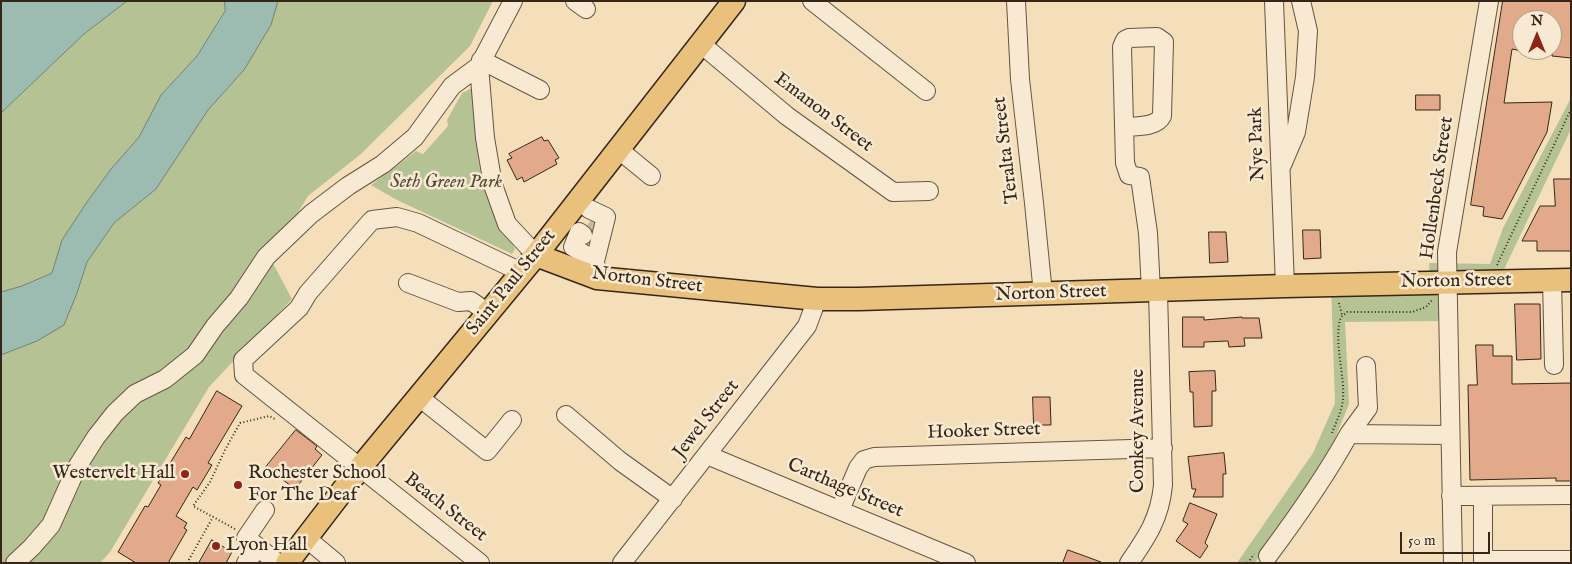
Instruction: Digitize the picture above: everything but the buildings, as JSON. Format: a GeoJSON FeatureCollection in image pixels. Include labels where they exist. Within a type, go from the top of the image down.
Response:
{"type":"FeatureCollection","features":[{"type":"Feature","properties":{"kind":"main road","name":"Saint Paul Street"},"geometry":{"type":"LineString","coordinates":[[287,563],[360,468],[536,255],[590,232],[618,149],[734,1]]}},
{"type":"Feature","properties":{"kind":"main road","name":"Norton Street"},"geometry":{"type":"LineString","coordinates":[[536,255],[590,232],[817,298],[860,299],[1561,280]]}},
{"type":"Feature","properties":{"kind":"street"},"geometry":{"type":"LineString","coordinates":[[15,563],[51,525],[77,467],[96,437],[116,413],[135,394],[165,379],[195,355],[215,326],[239,298],[266,257],[311,214],[348,186],[383,164],[415,136],[452,86],[480,63],[513,1]]}},
{"type":"Feature","properties":{"kind":"street"},"geometry":{"type":"LineString","coordinates":[[812,1],[926,91]]}},
{"type":"Feature","properties":{"kind":"street","name":"Teralta Street"},"geometry":{"type":"LineString","coordinates":[[1016,1],[1020,78],[1042,294]]}},
{"type":"Feature","properties":{"kind":"street","name":"Nye Park"},"geometry":{"type":"LineString","coordinates":[[1274,1],[1285,286]]}},
{"type":"Feature","properties":{"kind":"street"},"geometry":{"type":"LineString","coordinates":[[1280,170],[1296,132],[1305,77],[1308,31],[1301,1]]}},
{"type":"Feature","properties":{"kind":"street","name":"Hollenbeck Street"},"geometry":{"type":"LineString","coordinates":[[1452,563],[1447,283],[1448,240],[1489,1]]}},
{"type":"Feature","properties":{"kind":"street"},"geometry":{"type":"LineString","coordinates":[[1157,37],[1164,42],[1162,116],[1160,121],[1152,124],[1124,127],[1122,47],[1125,40],[1129,38],[1157,37]]}},
{"type":"Feature","properties":{"kind":"street","name":"Emanon Street"},"geometry":{"type":"LineString","coordinates":[[701,44],[787,116],[893,192],[929,191]]}},
{"type":"Feature","properties":{"kind":"street"},"geometry":{"type":"LineString","coordinates":[[480,63],[540,90]]}},
{"type":"Feature","properties":{"kind":"street"},"geometry":{"type":"LineString","coordinates":[[480,63],[485,138],[493,185],[507,224],[536,255]]}},
{"type":"Feature","properties":{"kind":"street","name":"Conkey Avenue"},"geometry":{"type":"LineString","coordinates":[[1124,127],[1125,163],[1129,175],[1140,177],[1148,233],[1154,291],[1163,448],[1163,485],[1159,511],[1148,534],[1129,563]]}},
{"type":"Feature","properties":{"kind":"street"},"geometry":{"type":"LineString","coordinates":[[618,149],[651,176]]}},
{"type":"Feature","properties":{"kind":"street","name":"Beach Street"},"geometry":{"type":"LineString","coordinates":[[480,563],[244,375],[243,360],[299,308],[308,292],[372,220],[397,217],[418,223],[521,272]]}},
{"type":"Feature","properties":{"kind":"street"},"geometry":{"type":"LineString","coordinates":[[1554,365],[1561,280]]}},
{"type":"Feature","properties":{"kind":"street"},"geometry":{"type":"LineString","coordinates":[[408,283],[458,302],[471,301],[488,313]]}},
{"type":"Feature","properties":{"kind":"street","name":"Jewel Street"},"geometry":{"type":"LineString","coordinates":[[622,563],[808,326],[817,298]]}},
{"type":"Feature","properties":{"kind":"street"},"geometry":{"type":"LineString","coordinates":[[1268,556],[1329,471],[1349,434],[1368,408],[1366,366]]}},
{"type":"Feature","properties":{"kind":"street"},"geometry":{"type":"LineString","coordinates":[[419,396],[488,451],[512,420]]}},
{"type":"Feature","properties":{"kind":"street"},"geometry":{"type":"LineString","coordinates":[[566,415],[620,461],[673,499]]}},
{"type":"Feature","properties":{"kind":"street"},"geometry":{"type":"LineString","coordinates":[[1349,434],[1450,435]]}},
{"type":"Feature","properties":{"kind":"street","name":"Hooker Street"},"geometry":{"type":"LineString","coordinates":[[840,510],[861,463],[868,458],[1163,448]]}},
{"type":"Feature","properties":{"kind":"street","name":"Carthage Street"},"geometry":{"type":"LineString","coordinates":[[707,455],[966,563]]}},
{"type":"Feature","properties":{"kind":"street"},"geometry":{"type":"LineString","coordinates":[[1451,496],[1571,495]]}},
{"type":"Feature","properties":{"kind":"street"},"geometry":{"type":"LineString","coordinates":[[1483,496],[1483,560],[1571,560]]}},
{"type":"Feature","properties":{"kind":"street"},"geometry":{"type":"LineString","coordinates":[[246,563],[252,541],[266,510]]}},
{"type":"Feature","properties":{"kind":"street"},"geometry":{"type":"LineString","coordinates":[[306,538],[336,563]]}},
{"type":"Feature","properties":{"kind":"street"},"geometry":{"type":"LineString","coordinates":[[252,541],[277,563]]}},
{"type":"Feature","properties":{"kind":"path"},"geometry":{"type":"LineString","coordinates":[[1495,269],[1547,160],[1555,139],[1571,109]]}},
{"type":"Feature","properties":{"kind":"path"},"geometry":{"type":"LineString","coordinates":[[252,541],[193,506],[210,482],[240,423],[269,416],[277,421],[286,409]]}},
{"type":"Feature","properties":{"kind":"path"},"geometry":{"type":"LineString","coordinates":[[187,563],[213,517]]}},
{"type":"Feature","properties":{"kind":"green space"},"geometry":{"type":"Polygon","coordinates":[[[127,1],[225,1],[225,10],[197,56],[161,95],[139,137],[111,169],[62,240],[52,273],[22,286],[1,292],[1,113],[84,34],[127,1]]]}},
{"type":"Feature","properties":{"kind":"green space"},"geometry":{"type":"Polygon","coordinates":[[[278,1],[493,1],[470,46],[361,154],[308,196],[270,258],[292,299],[209,387],[110,552],[100,563],[1,563],[1,355],[37,341],[77,293],[87,262],[114,223],[156,189],[208,110],[244,70],[271,25],[278,1]]]}},
{"type":"Feature","properties":{"kind":"green space","name":"Seth Green Park"},"geometry":{"type":"Polygon","coordinates":[[[474,87],[475,123],[480,171],[493,209],[515,249],[512,254],[395,199],[371,185],[416,151],[423,154],[448,126],[447,120],[462,93],[474,87]]]}},
{"type":"Feature","properties":{"kind":"green space"},"geometry":{"type":"Polygon","coordinates":[[[1571,98],[1571,129],[1498,282],[1447,283],[1448,321],[1345,322],[1349,404],[1330,451],[1255,563],[1237,563],[1313,453],[1335,403],[1331,285],[1430,283],[1429,263],[1490,264],[1503,228],[1571,98]]]}},
{"type":"Feature","properties":{"kind":"water"},"geometry":{"type":"Polygon","coordinates":[[[1,1],[127,1],[84,34],[1,113],[1,1]]]}},
{"type":"Feature","properties":{"kind":"water"},"geometry":{"type":"Polygon","coordinates":[[[225,1],[278,1],[271,25],[244,70],[208,110],[156,189],[114,223],[87,262],[64,325],[37,341],[1,355],[1,292],[22,286],[52,273],[62,240],[111,169],[139,137],[161,95],[197,56],[225,11],[225,1]]]}},
{"type":"Feature","properties":{"kind":"tunnel"},"geometry":{"type":"LineString","coordinates":[[586,226],[598,237]]}},
{"type":"Feature","properties":{"kind":"place","name":"Westervelt Hall"},"geometry":{"type":"Point","coordinates":[185,474]}},
{"type":"Feature","properties":{"kind":"place","name":"Rochester School For The Deaf"},"geometry":{"type":"Point","coordinates":[238,485]}},
{"type":"Feature","properties":{"kind":"place","name":"Lyon Hall"},"geometry":{"type":"Point","coordinates":[216,546]}}]}
